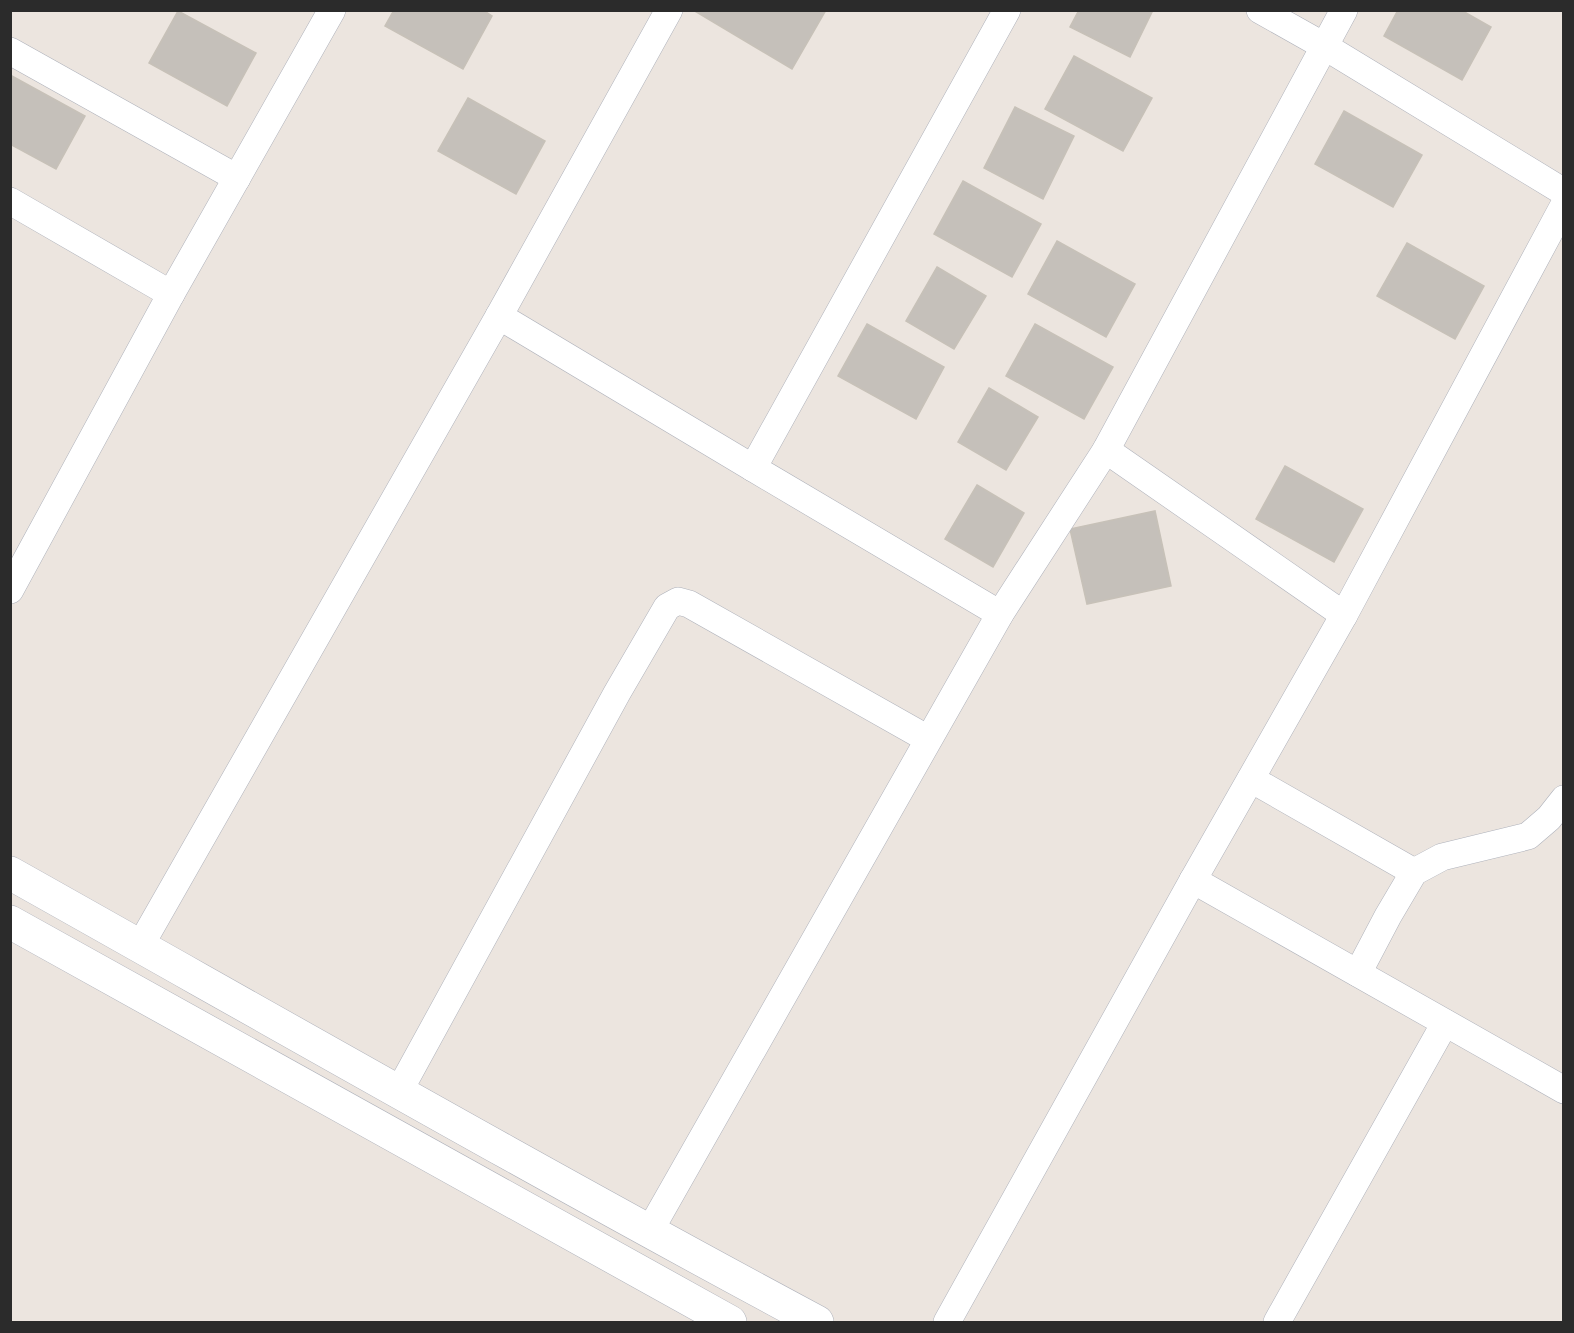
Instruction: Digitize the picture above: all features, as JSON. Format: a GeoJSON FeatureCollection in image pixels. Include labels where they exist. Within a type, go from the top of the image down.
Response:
{"type":"FeatureCollection","features":[{"type":"Feature","properties":{"kind":"street"},"geometry":{"type":"LineString","coordinates":[[10,590],[171,294],[332,10]]}},
{"type":"Feature","properties":{"kind":"street"},"geometry":{"type":"LineString","coordinates":[[140,946],[499,316],[669,10]]}},
{"type":"Feature","properties":{"kind":"street"},"geometry":{"type":"LineString","coordinates":[[753,468],[1007,10]]}},
{"type":"Feature","properties":{"kind":"street"},"geometry":{"type":"LineString","coordinates":[[1260,10],[1324,46],[1563,192]]}},
{"type":"Feature","properties":{"kind":"street"},"geometry":{"type":"LineString","coordinates":[[649,1232],[1000,614],[1106,450],[1344,10]]}},
{"type":"Feature","properties":{"kind":"street"},"geometry":{"type":"LineString","coordinates":[[10,51],[237,178]]}},
{"type":"Feature","properties":{"kind":"street"},"geometry":{"type":"LineString","coordinates":[[10,201],[171,294]]}},
{"type":"Feature","properties":{"kind":"street"},"geometry":{"type":"LineString","coordinates":[[947,1323],[1193,880],[1344,615],[1563,205]]}},
{"type":"Feature","properties":{"kind":"street"},"geometry":{"type":"LineString","coordinates":[[499,316],[1000,614]]}},
{"type":"Feature","properties":{"kind":"street"},"geometry":{"type":"LineString","coordinates":[[1106,450],[1344,615]]}},
{"type":"Feature","properties":{"kind":"street"},"geometry":{"type":"LineString","coordinates":[[398,1093],[617,693],[667,607],[678,601],[689,604],[928,739]]}},
{"type":"Feature","properties":{"kind":"street"},"geometry":{"type":"LineString","coordinates":[[1251,779],[1414,872]]}},
{"type":"Feature","properties":{"kind":"street"},"geometry":{"type":"LineString","coordinates":[[1358,973],[1414,872],[1442,857],[1528,836],[1549,818],[1563,799]]}},
{"type":"Feature","properties":{"kind":"street"},"geometry":{"type":"LineString","coordinates":[[10,873],[398,1093],[817,1323]]}},
{"type":"Feature","properties":{"kind":"street"},"geometry":{"type":"LineString","coordinates":[[1193,880],[1563,1090]]}},
{"type":"Feature","properties":{"kind":"street"},"geometry":{"type":"LineString","coordinates":[[10,922],[730,1323]]}},
{"type":"Feature","properties":{"kind":"street"},"geometry":{"type":"LineString","coordinates":[[1277,1323],[1445,1023]]}},
{"type":"Feature","properties":{"kind":"building"},"geometry":{"type":"Polygon","coordinates":[[[394,10],[483,10],[492,16],[463,69],[385,26],[394,10]]]}},
{"type":"Feature","properties":{"kind":"building"},"geometry":{"type":"Polygon","coordinates":[[[693,10],[826,10],[792,69],[693,10]]]}},
{"type":"Feature","properties":{"kind":"building"},"geometry":{"type":"Polygon","coordinates":[[[1079,10],[1153,10],[1130,57],[1070,27],[1079,10]]]}},
{"type":"Feature","properties":{"kind":"building"},"geometry":{"type":"Polygon","coordinates":[[[1398,10],[1461,10],[1491,27],[1462,80],[1384,36],[1398,10]]]}},
{"type":"Feature","properties":{"kind":"building"},"geometry":{"type":"Polygon","coordinates":[[[178,11],[256,53],[227,106],[149,63],[178,11]]]}},
{"type":"Feature","properties":{"kind":"building"},"geometry":{"type":"Polygon","coordinates":[[[1074,56],[1152,98],[1123,151],[1045,109],[1074,56]]]}},
{"type":"Feature","properties":{"kind":"building"},"geometry":{"type":"Polygon","coordinates":[[[10,75],[85,116],[56,169],[10,144],[10,75]]]}},
{"type":"Feature","properties":{"kind":"building"},"geometry":{"type":"Polygon","coordinates":[[[468,98],[545,141],[516,194],[438,151],[468,98]]]}},
{"type":"Feature","properties":{"kind":"building"},"geometry":{"type":"Polygon","coordinates":[[[1015,107],[1074,136],[1043,199],[984,168],[1015,107]]]}},
{"type":"Feature","properties":{"kind":"building"},"geometry":{"type":"Polygon","coordinates":[[[1344,111],[1422,155],[1393,207],[1315,164],[1344,111]]]}},
{"type":"Feature","properties":{"kind":"building"},"geometry":{"type":"Polygon","coordinates":[[[963,181],[1041,224],[1012,277],[934,234],[963,181]]]}},
{"type":"Feature","properties":{"kind":"building"},"geometry":{"type":"Polygon","coordinates":[[[1057,241],[1135,284],[1106,337],[1028,294],[1057,241]]]}},
{"type":"Feature","properties":{"kind":"building"},"geometry":{"type":"Polygon","coordinates":[[[1407,243],[1484,286],[1455,339],[1377,296],[1407,243]]]}},
{"type":"Feature","properties":{"kind":"building"},"geometry":{"type":"Polygon","coordinates":[[[937,267],[986,296],[954,349],[906,321],[937,267]]]}},
{"type":"Feature","properties":{"kind":"building"},"geometry":{"type":"Polygon","coordinates":[[[867,324],[944,367],[916,419],[838,376],[867,324]]]}},
{"type":"Feature","properties":{"kind":"building"},"geometry":{"type":"Polygon","coordinates":[[[1035,324],[1113,367],[1084,419],[1006,376],[1035,324]]]}},
{"type":"Feature","properties":{"kind":"building"},"geometry":{"type":"Polygon","coordinates":[[[989,388],[1038,417],[1006,470],[958,442],[989,388]]]}},
{"type":"Feature","properties":{"kind":"building"},"geometry":{"type":"Polygon","coordinates":[[[1285,466],[1363,509],[1334,562],[1256,519],[1285,466]]]}},
{"type":"Feature","properties":{"kind":"building"},"geometry":{"type":"Polygon","coordinates":[[[977,485],[1024,513],[993,567],[945,539],[977,485]]]}},
{"type":"Feature","properties":{"kind":"building"},"geometry":{"type":"Polygon","coordinates":[[[1155,511],[1171,586],[1087,604],[1070,529],[1155,511]]]}}]}
